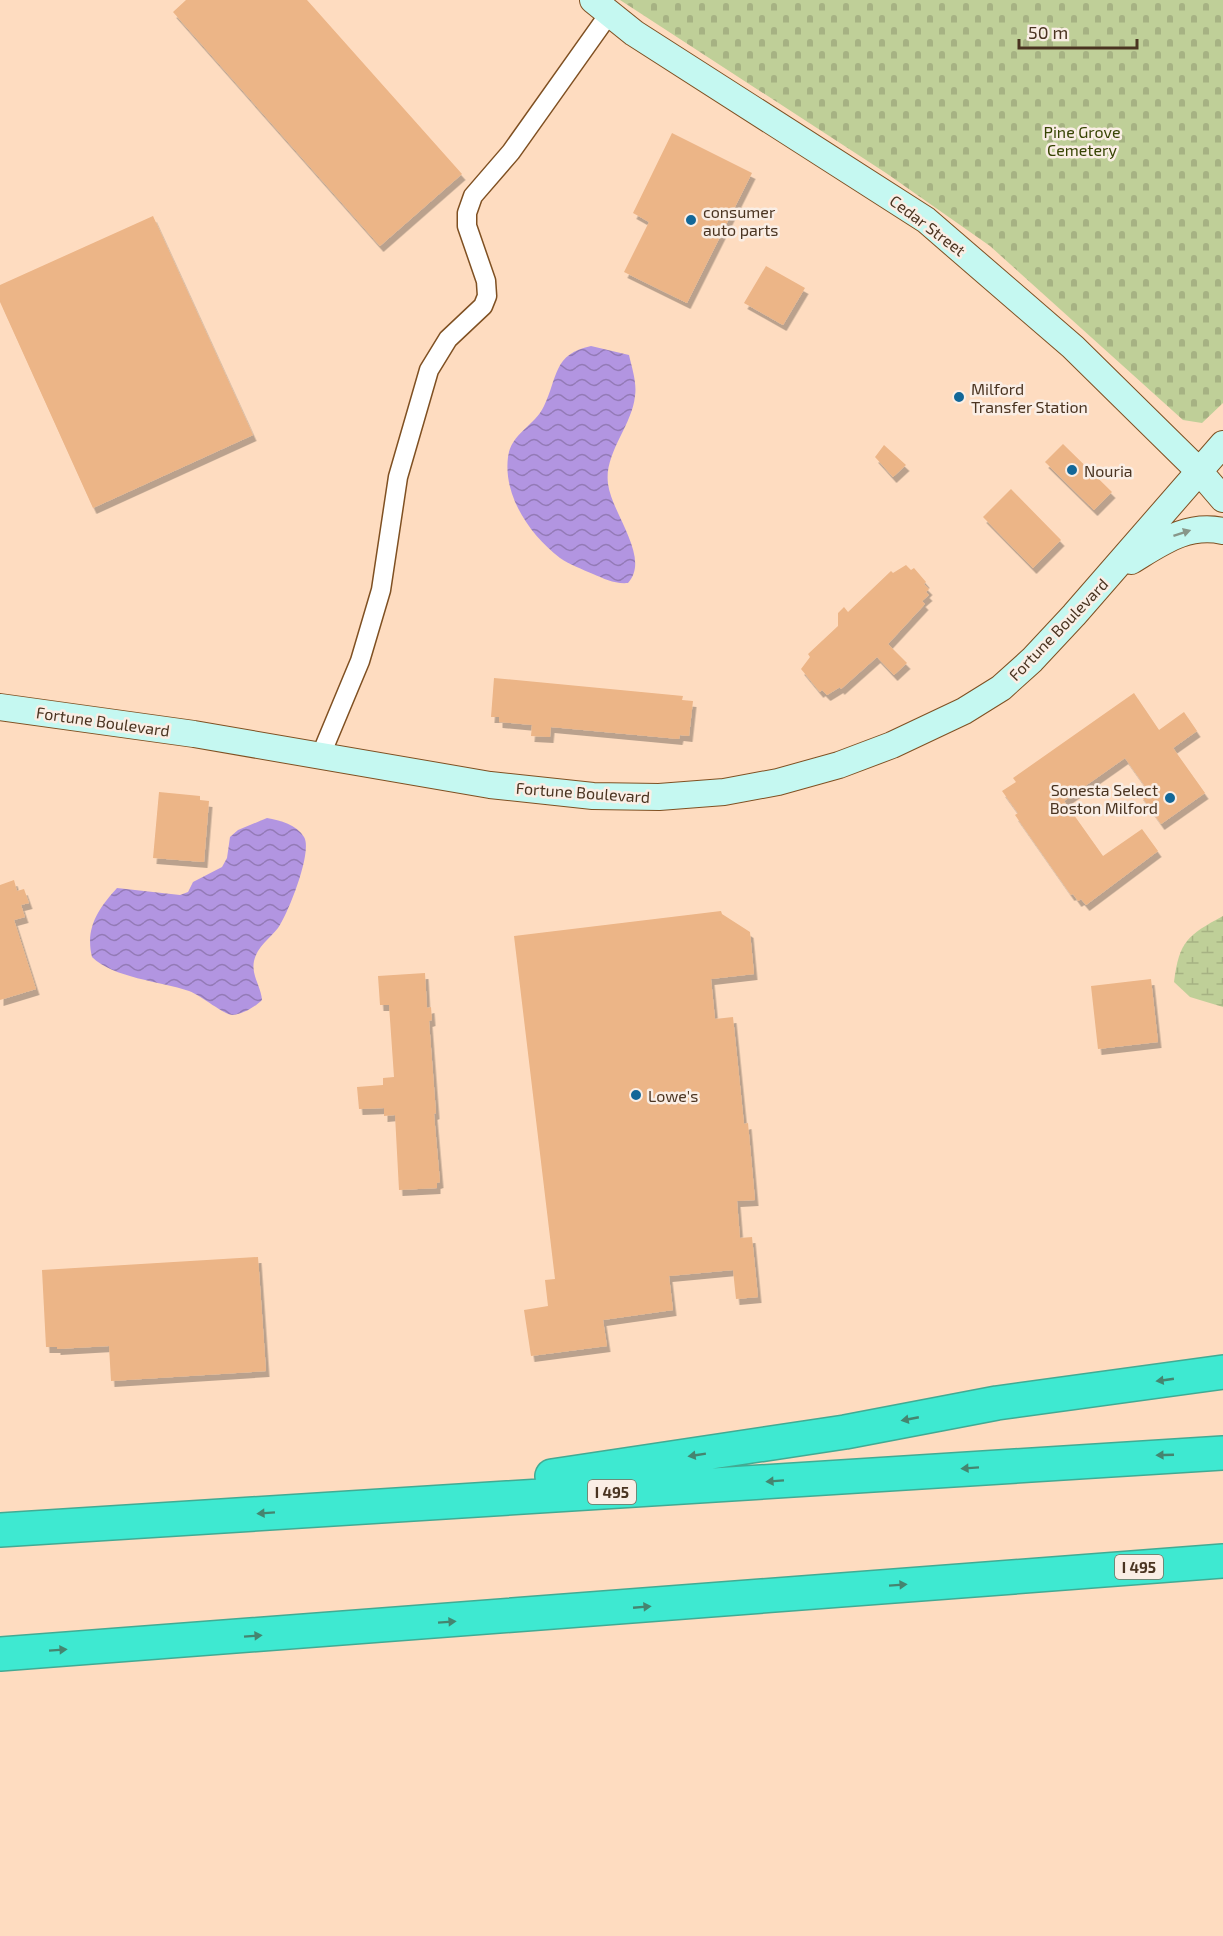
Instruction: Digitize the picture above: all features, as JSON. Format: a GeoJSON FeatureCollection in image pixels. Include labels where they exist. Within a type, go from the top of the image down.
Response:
{"type":"FeatureCollection","features":[{"type":"Feature","properties":{"kind":"highway"},"geometry":{"type":"LineString","coordinates":[[304,1510],[679,1458],[997,1403],[1223,1372]]}},
{"type":"Feature","properties":{"kind":"highway","name":"I 495"},"geometry":{"type":"LineString","coordinates":[[0,1530],[1223,1452]]}},
{"type":"Feature","properties":{"kind":"highway","name":"I 495"},"geometry":{"type":"LineString","coordinates":[[0,1654],[594,1611],[1055,1572],[1223,1561]]}},
{"type":"Feature","properties":{"kind":"highway"},"geometry":{"type":"LineString","coordinates":[[1055,1572],[1223,1578]]}},
{"type":"Feature","properties":{"kind":"main road","name":"Cedar Street"},"geometry":{"type":"LineString","coordinates":[[601,7],[634,33],[926,220],[1061,335],[1199,471],[1223,499]]}},
{"type":"Feature","properties":{"kind":"main road","name":"Fortune Boulevard"},"geometry":{"type":"LineString","coordinates":[[0,707],[82,716],[498,786],[593,796],[702,794],[777,782],[830,768],[892,745],[947,720],[988,697],[1032,660],[1113,572],[1223,444]]}},
{"type":"Feature","properties":{"kind":"main road"},"geometry":{"type":"LineString","coordinates":[[1113,572],[1178,533],[1197,529],[1223,531]]}},
{"type":"Feature","properties":{"kind":"street"},"geometry":{"type":"LineString","coordinates":[[320,757],[360,661],[381,590],[398,477],[429,370],[448,339],[483,306],[487,296],[486,281],[467,226],[473,196],[511,152],[601,7]]}},
{"type":"Feature","properties":{"kind":"green space","name":"Pine Grove Cemetery"},"geometry":{"type":"Polygon","coordinates":[[[620,0],[1223,0],[1223,403],[1202,423],[1183,420],[990,246],[886,173],[620,0]]]}},
{"type":"Feature","properties":{"kind":"green space"},"geometry":{"type":"Polygon","coordinates":[[[1223,916],[1223,1007],[1190,997],[1174,982],[1179,957],[1187,941],[1193,934],[1223,916]]]}},
{"type":"Feature","properties":{"kind":"water"},"geometry":{"type":"Polygon","coordinates":[[[591,346],[629,355],[635,381],[633,407],[614,450],[608,473],[611,496],[633,549],[634,573],[628,583],[618,583],[572,565],[549,549],[521,514],[510,486],[508,457],[514,442],[540,413],[563,361],[579,350],[591,346]]]}},
{"type":"Feature","properties":{"kind":"water"},"geometry":{"type":"Polygon","coordinates":[[[267,818],[293,826],[304,837],[306,844],[302,868],[288,910],[278,928],[258,951],[254,961],[254,971],[262,1000],[259,1003],[241,1013],[229,1014],[189,991],[112,970],[92,957],[90,937],[92,928],[99,911],[117,888],[180,895],[188,892],[193,882],[222,867],[227,858],[230,837],[238,830],[267,818]]]}},
{"type":"Feature","properties":{"kind":"building"},"geometry":{"type":"Polygon","coordinates":[[[186,0],[307,0],[462,174],[380,246],[173,12],[186,0]]]}},
{"type":"Feature","properties":{"kind":"building"},"geometry":{"type":"Polygon","coordinates":[[[672,133],[752,173],[687,303],[624,272],[649,222],[633,213],[672,133]]]}},
{"type":"Feature","properties":{"kind":"building"},"geometry":{"type":"Polygon","coordinates":[[[153,216],[253,435],[93,508],[0,302],[0,285],[153,216]]]}},
{"type":"Feature","properties":{"kind":"building"},"geometry":{"type":"Polygon","coordinates":[[[766,266],[805,288],[783,325],[744,303],[766,266]]]}},
{"type":"Feature","properties":{"kind":"building"},"geometry":{"type":"Polygon","coordinates":[[[1063,444],[1112,492],[1094,510],[1045,462],[1063,444]]]}},
{"type":"Feature","properties":{"kind":"building"},"geometry":{"type":"Polygon","coordinates":[[[884,445],[906,465],[893,477],[875,457],[884,445]]]}},
{"type":"Feature","properties":{"kind":"building"},"geometry":{"type":"Polygon","coordinates":[[[1011,489],[1061,540],[1033,568],[983,517],[1011,489]]]}},
{"type":"Feature","properties":{"kind":"building"},"geometry":{"type":"Polygon","coordinates":[[[906,565],[911,570],[914,568],[929,589],[926,592],[929,595],[922,601],[925,604],[888,644],[907,663],[894,675],[877,657],[841,689],[840,687],[827,695],[822,690],[820,692],[801,669],[810,657],[808,654],[838,626],[838,613],[844,607],[848,612],[891,571],[893,573],[906,565]]]}},
{"type":"Feature","properties":{"kind":"building"},"geometry":{"type":"Polygon","coordinates":[[[494,678],[683,696],[682,700],[693,701],[689,736],[680,735],[679,739],[551,727],[550,737],[531,736],[532,725],[499,722],[499,717],[491,717],[494,678]]]}},
{"type":"Feature","properties":{"kind":"building","name":"Sonesta Select Boston Milford"},"geometry":{"type":"Polygon","coordinates":[[[1134,693],[1159,730],[1184,712],[1197,731],[1173,748],[1205,793],[1161,824],[1140,794],[1147,789],[1125,758],[1064,801],[1103,856],[1142,829],[1158,851],[1086,905],[1081,899],[1078,901],[1073,894],[1071,895],[1015,815],[1018,813],[1002,791],[1016,782],[1013,778],[1134,693]]]}},
{"type":"Feature","properties":{"kind":"building"},"geometry":{"type":"Polygon","coordinates":[[[159,792],[200,796],[200,800],[209,801],[204,862],[153,858],[159,792]]]}},
{"type":"Feature","properties":{"kind":"building"},"geometry":{"type":"Polygon","coordinates":[[[14,880],[17,891],[24,889],[29,903],[21,905],[25,917],[14,920],[36,989],[0,1000],[0,885],[14,880]]]}},
{"type":"Feature","properties":{"kind":"building"},"geometry":{"type":"Polygon","coordinates":[[[721,911],[722,914],[750,932],[754,974],[711,979],[715,1019],[733,1017],[744,1124],[748,1123],[755,1200],[737,1201],[740,1238],[752,1237],[758,1297],[736,1299],[733,1270],[669,1276],[673,1310],[603,1320],[607,1346],[531,1356],[524,1310],[548,1306],[545,1280],[555,1279],[514,936],[721,911]]]}},
{"type":"Feature","properties":{"kind":"building"},"geometry":{"type":"Polygon","coordinates":[[[425,973],[427,1008],[431,1007],[432,1020],[429,1021],[440,1182],[437,1183],[437,1188],[399,1190],[395,1115],[384,1116],[384,1108],[359,1109],[357,1087],[383,1085],[383,1078],[394,1077],[389,1005],[380,1005],[378,976],[425,973]]]}},
{"type":"Feature","properties":{"kind":"building"},"geometry":{"type":"Polygon","coordinates":[[[1151,979],[1158,1042],[1098,1049],[1091,986],[1151,979]]]}},
{"type":"Feature","properties":{"kind":"building"},"geometry":{"type":"Polygon","coordinates":[[[258,1257],[266,1371],[111,1381],[109,1346],[57,1349],[57,1347],[46,1347],[42,1270],[258,1257]]]}},
{"type":"Feature","properties":{"kind":"place","name":"consumer auto parts"},"geometry":{"type":"Point","coordinates":[691,220]}},
{"type":"Feature","properties":{"kind":"place","name":"Milford Transfer Station"},"geometry":{"type":"Point","coordinates":[959,397]}},
{"type":"Feature","properties":{"kind":"place","name":"Nouria"},"geometry":{"type":"Point","coordinates":[1072,470]}},
{"type":"Feature","properties":{"kind":"place","name":"Sonesta Select Boston Milford"},"geometry":{"type":"Point","coordinates":[1170,798]}},
{"type":"Feature","properties":{"kind":"place","name":"Lowe's"},"geometry":{"type":"Point","coordinates":[636,1095]}}]}
